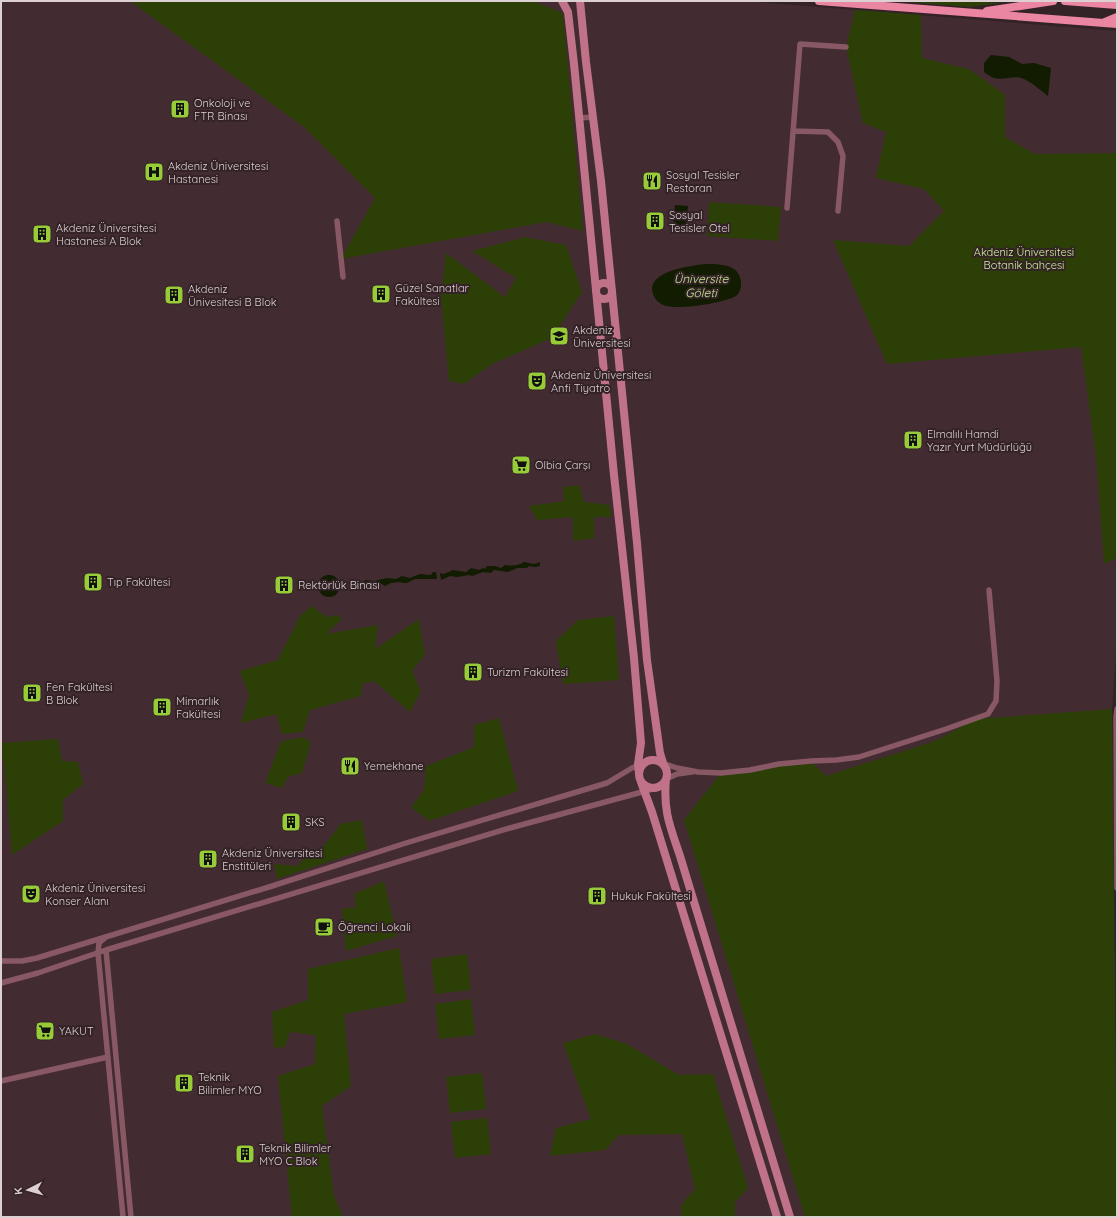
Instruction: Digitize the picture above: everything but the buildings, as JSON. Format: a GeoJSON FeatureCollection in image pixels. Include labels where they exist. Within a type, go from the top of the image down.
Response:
{"type":"FeatureCollection","features":[{"type":"Feature","properties":{"kind":"main road"},"geometry":{"type":"LineString","coordinates":[[819,1],[1117,24]]}},
{"type":"Feature","properties":{"kind":"main road"},"geometry":{"type":"LineString","coordinates":[[972,13],[1053,1]]}},
{"type":"Feature","properties":{"kind":"main road"},"geometry":{"type":"LineString","coordinates":[[1065,1],[1117,5]]}},
{"type":"Feature","properties":{"kind":"main road"},"geometry":{"type":"LineString","coordinates":[[1104,23],[1117,17]]}},
{"type":"Feature","properties":{"kind":"street"},"geometry":{"type":"LineString","coordinates":[[562,1],[568,12],[635,665],[641,743],[638,769],[777,1217]]}},
{"type":"Feature","properties":{"kind":"street"},"geometry":{"type":"LineString","coordinates":[[581,3],[592,117],[601,181],[637,543],[647,660],[660,753],[662,764],[666,770],[665,794],[667,818],[790,1217]]}},
{"type":"Feature","properties":{"kind":"street"},"geometry":{"type":"LineString","coordinates":[[787,208],[800,44],[846,47]]}},
{"type":"Feature","properties":{"kind":"street"},"geometry":{"type":"LineString","coordinates":[[579,118],[592,117]]}},
{"type":"Feature","properties":{"kind":"street"},"geometry":{"type":"LineString","coordinates":[[793,131],[828,132],[838,142],[843,156],[838,211]]}},
{"type":"Feature","properties":{"kind":"street"},"geometry":{"type":"LineString","coordinates":[[337,221],[343,277]]}},
{"type":"Feature","properties":{"kind":"street"},"geometry":{"type":"LineString","coordinates":[[596,292],[598,286],[603,283],[608,285],[611,290]]}},
{"type":"Feature","properties":{"kind":"street"},"geometry":{"type":"LineString","coordinates":[[1,983],[38,974],[106,950],[510,828],[643,786],[653,788],[661,786],[666,779],[677,774],[698,772],[721,773],[750,770],[795,762],[859,757],[988,714],[996,701],[996,681],[989,590]]}},
{"type":"Feature","properties":{"kind":"street"},"geometry":{"type":"LineString","coordinates":[[1117,709],[1117,888]]}},
{"type":"Feature","properties":{"kind":"street"},"geometry":{"type":"LineString","coordinates":[[1,961],[22,961],[37,958],[606,783],[638,769],[646,762],[656,761],[677,768],[698,772]]}},
{"type":"Feature","properties":{"kind":"street"},"geometry":{"type":"LineString","coordinates":[[123,931],[101,940],[98,943],[123,1217]]}},
{"type":"Feature","properties":{"kind":"street"},"geometry":{"type":"LineString","coordinates":[[106,950],[131,1217]]}},
{"type":"Feature","properties":{"kind":"street"},"geometry":{"type":"LineString","coordinates":[[1,1081],[108,1056]]}},
{"type":"Feature","properties":{"kind":"shaded area","name":"Akdeniz Üniversitesi"},"geometry":{"type":"Polygon","coordinates":[[[1,1],[744,1],[1117,31],[1117,642],[1112,709],[1117,1217],[1,1217],[1,1]]]}},
{"type":"Feature","properties":{"kind":"green space"},"geometry":{"type":"Polygon","coordinates":[[[130,1],[532,1],[563,13],[583,231],[546,222],[341,259],[375,198],[304,127],[130,1]]]}},
{"type":"Feature","properties":{"kind":"green space"},"geometry":{"type":"Polygon","coordinates":[[[895,1],[970,1],[1001,3],[969,7],[895,1]]]}},
{"type":"Feature","properties":{"kind":"green space","name":"Akdeniz Üniversitesi Botanik bahçesi"},"geometry":{"type":"Polygon","coordinates":[[[855,10],[921,15],[922,58],[969,69],[1005,95],[1005,137],[1035,154],[1117,153],[1117,558],[1104,564],[1096,456],[1081,347],[887,364],[833,240],[909,246],[944,211],[924,189],[876,178],[886,132],[863,123],[846,47],[855,10]]]}},
{"type":"Feature","properties":{"kind":"green space"},"geometry":{"type":"Polygon","coordinates":[[[709,202],[781,207],[778,241],[707,236],[709,202]]]}},
{"type":"Feature","properties":{"kind":"green space"},"geometry":{"type":"Polygon","coordinates":[[[525,237],[566,245],[582,292],[552,338],[492,364],[464,384],[449,381],[441,297],[446,253],[505,297],[516,278],[472,251],[525,237]]]}},
{"type":"Feature","properties":{"kind":"green space"},"geometry":{"type":"Polygon","coordinates":[[[579,485],[584,502],[610,505],[611,517],[594,517],[594,538],[573,541],[573,517],[537,520],[529,506],[564,501],[563,487],[579,485]]]}},
{"type":"Feature","properties":{"kind":"green space"},"geometry":{"type":"Polygon","coordinates":[[[311,606],[327,617],[338,615],[342,619],[326,634],[378,625],[375,649],[419,619],[425,655],[412,671],[421,691],[410,712],[374,681],[362,684],[361,696],[310,710],[303,732],[282,734],[276,714],[241,723],[249,695],[240,671],[278,660],[300,616],[311,606]]]}},
{"type":"Feature","properties":{"kind":"green space"},"geometry":{"type":"Polygon","coordinates":[[[614,616],[619,680],[563,684],[556,641],[578,620],[614,616]]]}},
{"type":"Feature","properties":{"kind":"green space"},"geometry":{"type":"Polygon","coordinates":[[[1112,709],[1117,1217],[805,1217],[684,820],[721,773],[811,761],[826,776],[935,741],[976,719],[1112,709]]]}},
{"type":"Feature","properties":{"kind":"green space"},"geometry":{"type":"Polygon","coordinates":[[[499,718],[518,791],[429,821],[411,807],[424,790],[426,766],[474,747],[474,725],[499,718]]]}},
{"type":"Feature","properties":{"kind":"green space"},"geometry":{"type":"Polygon","coordinates":[[[304,737],[311,743],[302,773],[288,777],[282,788],[265,783],[281,741],[304,737]]]}},
{"type":"Feature","properties":{"kind":"green space"},"geometry":{"type":"Polygon","coordinates":[[[58,739],[62,761],[78,762],[83,784],[63,800],[63,821],[12,855],[4,762],[1,758],[1,743],[58,739]]]}},
{"type":"Feature","properties":{"kind":"green space"},"geometry":{"type":"Polygon","coordinates":[[[362,820],[367,849],[277,879],[274,864],[297,866],[307,856],[276,856],[276,852],[321,849],[341,824],[362,820]]]}},
{"type":"Feature","properties":{"kind":"green space"},"geometry":{"type":"Polygon","coordinates":[[[384,881],[397,936],[346,951],[342,909],[356,907],[354,894],[384,881]]]}},
{"type":"Feature","properties":{"kind":"green space"},"geometry":{"type":"Polygon","coordinates":[[[399,948],[407,1002],[344,1014],[351,1086],[322,1106],[334,1196],[343,1217],[292,1217],[278,1076],[315,1064],[316,1035],[290,1032],[285,1047],[274,1048],[272,1012],[308,1000],[308,969],[399,948]]]}},
{"type":"Feature","properties":{"kind":"green space"},"geometry":{"type":"Polygon","coordinates":[[[467,954],[471,990],[435,994],[431,959],[467,954]]]}},
{"type":"Feature","properties":{"kind":"green space"},"geometry":{"type":"Polygon","coordinates":[[[471,999],[475,1035],[439,1039],[435,1004],[471,999]]]}},
{"type":"Feature","properties":{"kind":"green space"},"geometry":{"type":"Polygon","coordinates":[[[595,1034],[627,1044],[679,1075],[713,1074],[748,1188],[735,1202],[735,1217],[682,1217],[681,1205],[695,1189],[682,1134],[619,1135],[605,1150],[550,1156],[556,1128],[591,1119],[563,1043],[595,1034]]]}},
{"type":"Feature","properties":{"kind":"green space"},"geometry":{"type":"Polygon","coordinates":[[[482,1073],[486,1109],[450,1113],[446,1077],[482,1073]]]}},
{"type":"Feature","properties":{"kind":"green space"},"geometry":{"type":"Polygon","coordinates":[[[487,1118],[491,1154],[455,1158],[451,1122],[487,1118]]]}},
{"type":"Feature","properties":{"kind":"water"},"geometry":{"type":"Polygon","coordinates":[[[991,55],[1009,57],[1022,64],[1034,63],[1051,68],[1048,96],[1024,79],[1014,77],[1000,79],[990,76],[984,72],[984,63],[991,55]]]}},
{"type":"Feature","properties":{"kind":"water"},"geometry":{"type":"Polygon","coordinates":[[[675,205],[688,206],[686,231],[673,230],[675,205]]]}},
{"type":"Feature","properties":{"kind":"water","name":"Üniversite Göleti"},"geometry":{"type":"Polygon","coordinates":[[[707,264],[724,265],[737,271],[741,286],[739,293],[736,296],[698,306],[682,307],[670,307],[664,305],[655,298],[652,289],[654,282],[660,276],[680,268],[707,264]]]}},
{"type":"Feature","properties":{"kind":"water"},"geometry":{"type":"Polygon","coordinates":[[[524,562],[534,564],[540,562],[540,566],[517,568],[508,572],[494,570],[491,573],[483,572],[472,576],[450,576],[441,580],[440,573],[444,574],[453,570],[466,572],[471,568],[479,570],[483,568],[485,569],[487,566],[495,566],[501,568],[505,565],[510,566],[524,562]]]}},
{"type":"Feature","properties":{"kind":"water"},"geometry":{"type":"Polygon","coordinates":[[[433,572],[436,572],[437,579],[415,579],[407,583],[391,583],[385,586],[380,583],[369,588],[364,584],[365,580],[374,581],[387,578],[396,579],[402,576],[410,578],[420,574],[431,575],[433,572]]]}},
{"type":"Feature","properties":{"kind":"water"},"geometry":{"type":"Polygon","coordinates":[[[329,575],[337,578],[340,586],[337,594],[329,597],[321,594],[318,586],[321,578],[329,575]]]}},
{"type":"Feature","properties":{"kind":"place","name":"Onkoloji ve FTR Binası"},"geometry":{"type":"Point","coordinates":[180,109]}},
{"type":"Feature","properties":{"kind":"place","name":"Akdeniz Üniversitesi Hastanesi"},"geometry":{"type":"Point","coordinates":[154,172]}},
{"type":"Feature","properties":{"kind":"place","name":"Sosyal Tesisler Restoran"},"geometry":{"type":"Point","coordinates":[652,181]}},
{"type":"Feature","properties":{"kind":"place","name":"Sosyal Tesisler Otel"},"geometry":{"type":"Point","coordinates":[655,221]}},
{"type":"Feature","properties":{"kind":"place","name":"Akdeniz Üniversitesi Hastanesi A Blok"},"geometry":{"type":"Point","coordinates":[42,234]}},
{"type":"Feature","properties":{"kind":"place","name":"Güzel Sanatlar Fakültesi"},"geometry":{"type":"Point","coordinates":[381,294]}},
{"type":"Feature","properties":{"kind":"place","name":"Akdeniz Ünivesitesi B Blok"},"geometry":{"type":"Point","coordinates":[174,295]}},
{"type":"Feature","properties":{"kind":"place","name":"Akdeniz Üniversitesi"},"geometry":{"type":"Point","coordinates":[559,336]}},
{"type":"Feature","properties":{"kind":"place","name":"Akdeniz Üniversitesi Anfi Tiyatro"},"geometry":{"type":"Point","coordinates":[537,381]}},
{"type":"Feature","properties":{"kind":"place","name":"Elmalılı Hamdi Yazır Yurt Müdürlüğü"},"geometry":{"type":"Point","coordinates":[913,440]}},
{"type":"Feature","properties":{"kind":"place","name":"Olbia Çarşı"},"geometry":{"type":"Point","coordinates":[521,465]}},
{"type":"Feature","properties":{"kind":"place","name":"Tıp Fakültesi"},"geometry":{"type":"Point","coordinates":[93,582]}},
{"type":"Feature","properties":{"kind":"place","name":"Rektörlük Binası"},"geometry":{"type":"Point","coordinates":[284,585]}},
{"type":"Feature","properties":{"kind":"place","name":"Turizm Fakültesi"},"geometry":{"type":"Point","coordinates":[473,672]}},
{"type":"Feature","properties":{"kind":"place","name":"Fen Fakültesi B Blok"},"geometry":{"type":"Point","coordinates":[32,693]}},
{"type":"Feature","properties":{"kind":"place","name":"Mimarlık Fakültesi"},"geometry":{"type":"Point","coordinates":[162,707]}},
{"type":"Feature","properties":{"kind":"place","name":"Yemekhane"},"geometry":{"type":"Point","coordinates":[350,766]}},
{"type":"Feature","properties":{"kind":"place","name":"SKS"},"geometry":{"type":"Point","coordinates":[291,822]}},
{"type":"Feature","properties":{"kind":"place","name":"Akdeniz Üniversitesi Enstitüleri"},"geometry":{"type":"Point","coordinates":[208,859]}},
{"type":"Feature","properties":{"kind":"place","name":"Akdeniz Üniversitesi Konser Alanı"},"geometry":{"type":"Point","coordinates":[31,894]}},
{"type":"Feature","properties":{"kind":"place","name":"Hukuk Fakültesi"},"geometry":{"type":"Point","coordinates":[597,896]}},
{"type":"Feature","properties":{"kind":"place","name":"Öğrenci Lokali"},"geometry":{"type":"Point","coordinates":[324,927]}},
{"type":"Feature","properties":{"kind":"place","name":"YAKUT"},"geometry":{"type":"Point","coordinates":[45,1031]}},
{"type":"Feature","properties":{"kind":"place","name":"Teknik Bilimler MYO"},"geometry":{"type":"Point","coordinates":[184,1083]}},
{"type":"Feature","properties":{"kind":"place","name":"Teknik Bilimler MYO C Blok"},"geometry":{"type":"Point","coordinates":[245,1154]}}]}
